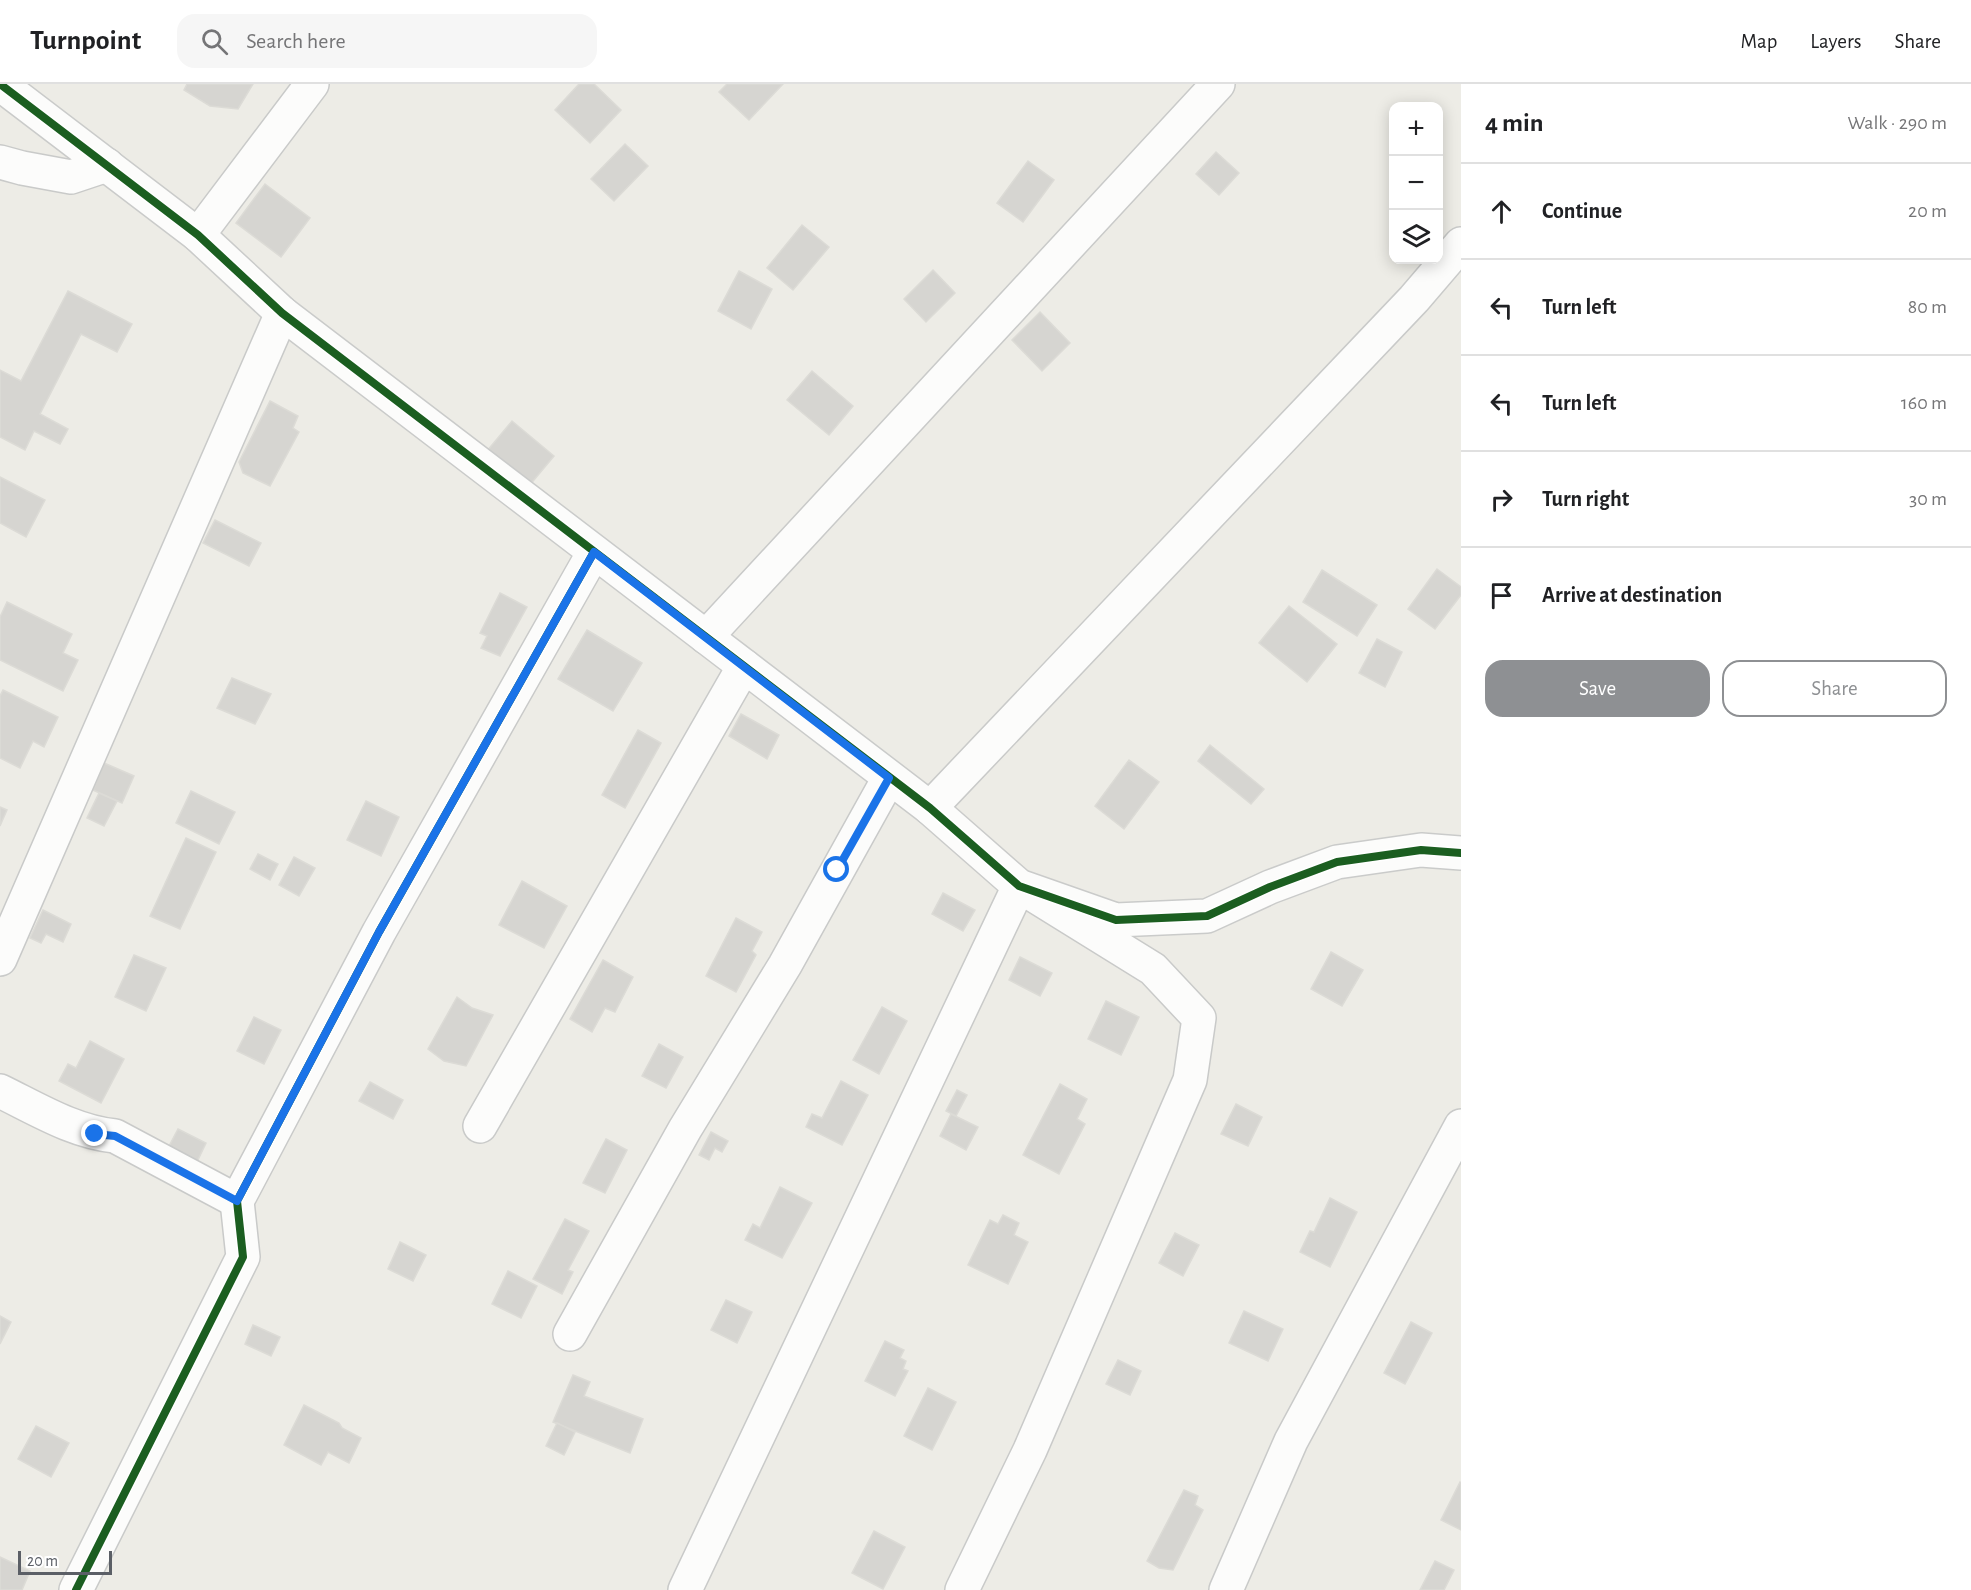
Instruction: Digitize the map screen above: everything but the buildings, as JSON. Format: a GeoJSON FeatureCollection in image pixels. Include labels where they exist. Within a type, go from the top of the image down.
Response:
{"type":"FeatureCollection","features":[{"type":"Feature","properties":{"kind":"street"},"geometry":{"type":"LineString","coordinates":[[0,84],[198,235],[282,313],[930,808],[1019,886],[1153,969],[1199,1018],[1190,1080],[1030,1450],[962,1590]]}},
{"type":"Feature","properties":{"kind":"street"},"geometry":{"type":"LineString","coordinates":[[198,235],[312,84]]}},
{"type":"Feature","properties":{"kind":"street"},"geometry":{"type":"LineString","coordinates":[[706,637],[1218,84]]}},
{"type":"Feature","properties":{"kind":"street"},"geometry":{"type":"LineString","coordinates":[[0,162],[71,177],[107,165]]}},
{"type":"Feature","properties":{"kind":"street"},"geometry":{"type":"LineString","coordinates":[[930,808],[1414,299],[1461,244]]}},
{"type":"Feature","properties":{"kind":"street"},"geometry":{"type":"LineString","coordinates":[[0,959],[282,313]]}},
{"type":"Feature","properties":{"kind":"street"},"geometry":{"type":"LineString","coordinates":[[76,1590],[243,1257],[237,1201],[379,932],[594,552]]}},
{"type":"Feature","properties":{"kind":"street"},"geometry":{"type":"LineString","coordinates":[[480,1126],[744,666]]}},
{"type":"Feature","properties":{"kind":"street"},"geometry":{"type":"LineString","coordinates":[[570,1334],[685,1129],[785,965],[889,778]]}},
{"type":"Feature","properties":{"kind":"street"},"geometry":{"type":"LineString","coordinates":[[1019,886],[1116,920],[1207,916],[1270,887],[1337,862],[1421,850],[1461,853]]}},
{"type":"Feature","properties":{"kind":"street"},"geometry":{"type":"LineString","coordinates":[[685,1590],[1019,886]]}},
{"type":"Feature","properties":{"kind":"street"},"geometry":{"type":"LineString","coordinates":[[0,1091],[80,1129],[95,1134],[115,1136],[237,1201]]}},
{"type":"Feature","properties":{"kind":"street"},"geometry":{"type":"LineString","coordinates":[[1226,1590],[1291,1441],[1461,1126]]}},
{"type":"Feature","properties":{"kind":"cycle path"},"geometry":{"type":"LineString","coordinates":[[0,84],[198,235],[282,313],[930,808],[1019,886],[1116,920],[1207,916],[1270,887],[1337,862],[1421,850],[1461,853]]}},
{"type":"Feature","properties":{"kind":"cycle path"},"geometry":{"type":"LineString","coordinates":[[76,1590],[243,1257],[237,1201],[379,932],[594,552]]}},
{"type":"Feature","properties":{"kind":"route"},"geometry":{"type":"LineString","coordinates":[[95,1134],[115,1136],[237,1201],[379,932],[594,552],[889,778],[837,870]]}}]}
